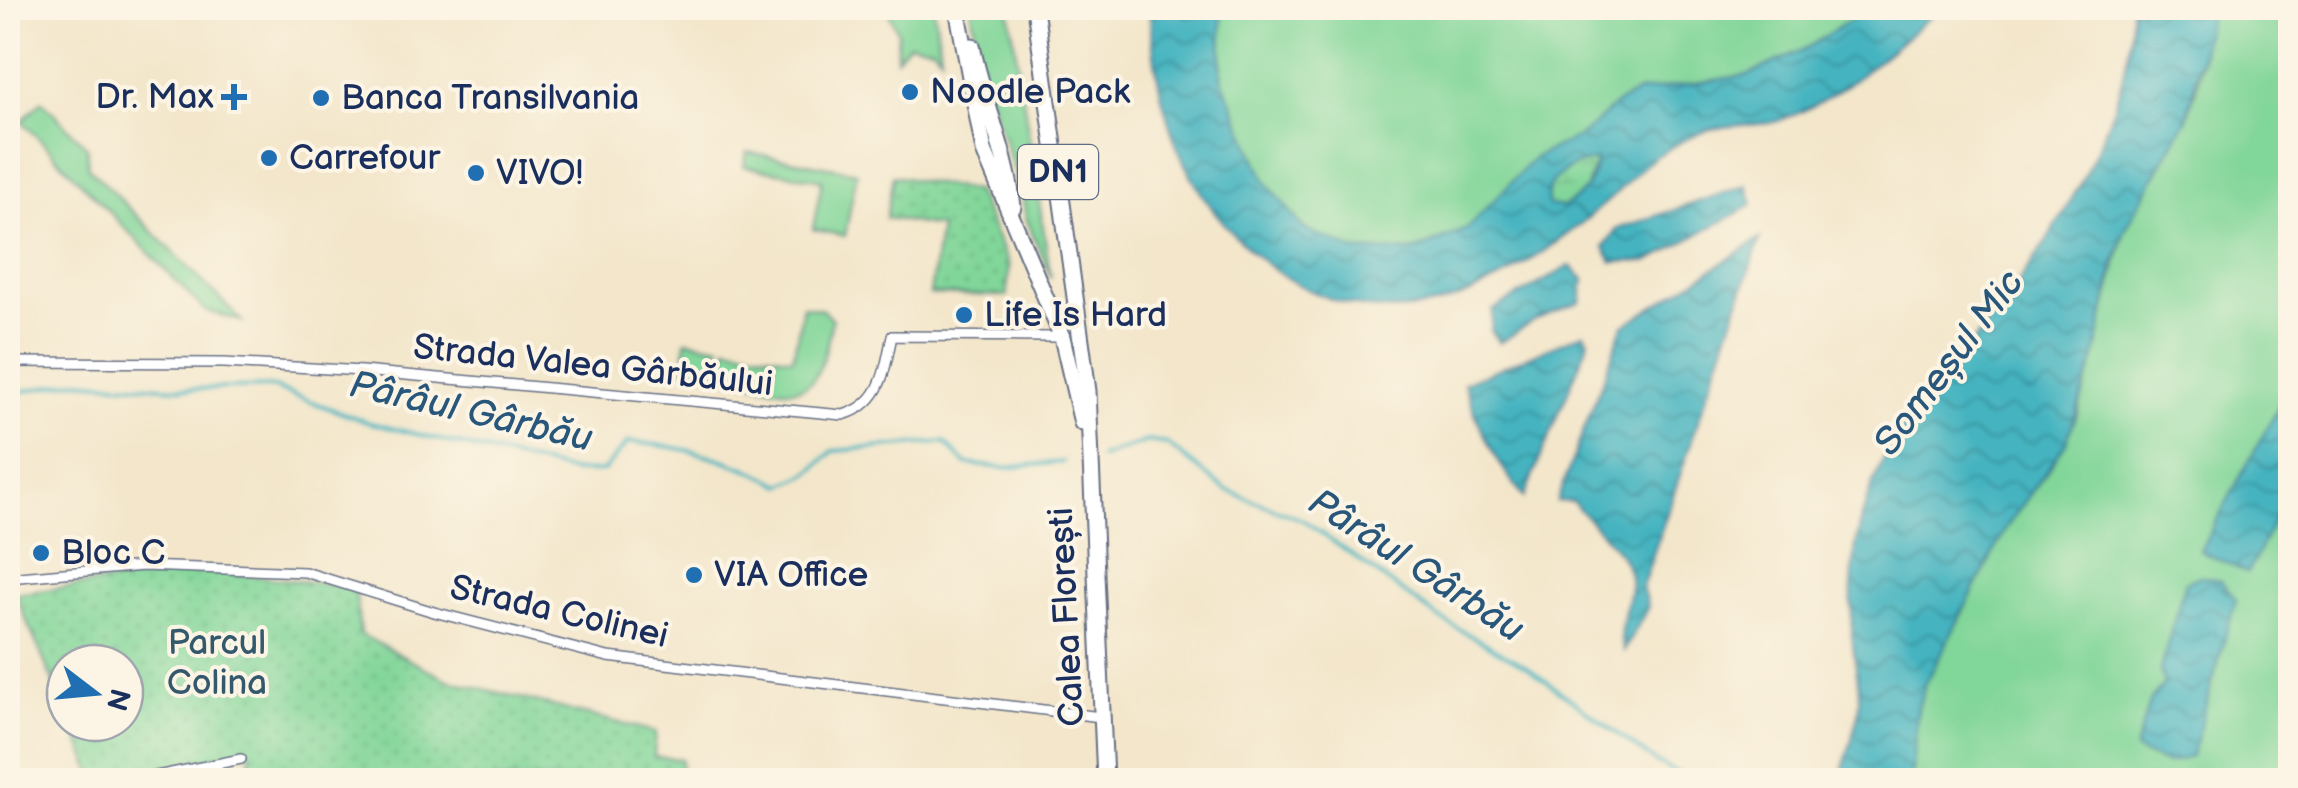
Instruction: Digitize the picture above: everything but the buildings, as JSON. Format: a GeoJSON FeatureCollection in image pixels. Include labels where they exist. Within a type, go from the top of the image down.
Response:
{"type":"FeatureCollection","features":[{"type":"Feature","properties":{"kind":"main road","name":"DN1"},"geometry":{"type":"LineString","coordinates":[[957,8],[984,150],[1062,338],[1089,453]]}},
{"type":"Feature","properties":{"kind":"main road"},"geometry":{"type":"LineString","coordinates":[[966,8],[981,92],[1008,162],[1014,224]]}},
{"type":"Feature","properties":{"kind":"main road","name":"DN1"},"geometry":{"type":"LineString","coordinates":[[1034,11],[1085,363],[1089,453]]}},
{"type":"Feature","properties":{"kind":"main road","name":"Calea Florești"},"geometry":{"type":"LineString","coordinates":[[1089,453],[1105,780]]}},
{"type":"Feature","properties":{"kind":"street","name":"Strada Valea Gârbăului"},"geometry":{"type":"LineString","coordinates":[[8,362],[224,363],[362,371],[843,416],[862,410],[873,400],[892,336],[1062,338]]}},
{"type":"Feature","properties":{"kind":"street","name":"Strada Colinei"},"geometry":{"type":"LineString","coordinates":[[8,578],[143,566],[305,572],[434,612],[608,657],[1101,717]]}},
{"type":"Feature","properties":{"kind":"street"},"geometry":{"type":"LineString","coordinates":[[137,780],[241,759]]}},
{"type":"Feature","properties":{"kind":"green space"},"geometry":{"type":"Polygon","coordinates":[[[887,8],[934,8],[941,56],[933,47],[909,43],[896,58],[898,33],[887,8]]]}},
{"type":"Feature","properties":{"kind":"green space"},"geometry":{"type":"Polygon","coordinates":[[[971,8],[1009,8],[1051,278],[1026,218],[1022,193],[983,79],[971,8]]]}},
{"type":"Feature","properties":{"kind":"green space"},"geometry":{"type":"Polygon","coordinates":[[[1222,8],[1869,8],[1807,48],[1747,75],[1638,92],[1618,103],[1581,136],[1535,157],[1467,229],[1414,251],[1356,251],[1329,243],[1304,229],[1266,182],[1221,77],[1222,8]]]}},
{"type":"Feature","properties":{"kind":"green space"},"geometry":{"type":"Polygon","coordinates":[[[2209,8],[2290,8],[2290,780],[1911,780],[1918,707],[1925,685],[2006,528],[2054,461],[2078,414],[2125,230],[2187,118],[2198,81],[2209,8]]]}},
{"type":"Feature","properties":{"kind":"green space"},"geometry":{"type":"Polygon","coordinates":[[[42,101],[87,147],[88,167],[242,321],[205,311],[22,121],[42,101]]]}},
{"type":"Feature","properties":{"kind":"green space"},"geometry":{"type":"Polygon","coordinates":[[[747,152],[857,172],[845,236],[813,229],[822,180],[744,166],[747,152]]]}},
{"type":"Feature","properties":{"kind":"green space"},"geometry":{"type":"Polygon","coordinates":[[[1597,160],[1584,193],[1564,207],[1549,205],[1554,180],[1570,168],[1597,160]]]}},
{"type":"Feature","properties":{"kind":"green space"},"geometry":{"type":"Polygon","coordinates":[[[893,176],[976,191],[1009,266],[1007,296],[930,294],[940,227],[886,218],[893,176]]]}},
{"type":"Feature","properties":{"kind":"green space"},"geometry":{"type":"Polygon","coordinates":[[[803,306],[821,309],[832,319],[826,349],[811,382],[788,389],[722,377],[727,347],[793,358],[803,306]]]}},
{"type":"Feature","properties":{"kind":"green space"},"geometry":{"type":"Polygon","coordinates":[[[686,340],[720,346],[715,376],[685,369],[686,340]]]}},
{"type":"Feature","properties":{"kind":"green space","name":"Parcul Colina"},"geometry":{"type":"Polygon","coordinates":[[[197,570],[355,587],[360,634],[448,680],[656,732],[654,757],[681,759],[681,780],[250,780],[250,751],[96,780],[80,743],[145,743],[145,643],[45,643],[45,663],[15,594],[197,570]]]}},
{"type":"Feature","properties":{"kind":"water"},"geometry":{"type":"Polygon","coordinates":[[[1149,8],[1222,8],[1221,77],[1266,182],[1304,229],[1356,251],[1415,251],[1467,229],[1535,157],[1581,136],[1618,103],[1639,92],[1748,75],[1807,48],[1869,8],[1941,8],[1846,86],[1803,111],[1773,122],[1707,131],[1665,151],[1571,231],[1500,279],[1463,296],[1422,307],[1381,309],[1342,303],[1306,288],[1272,268],[1214,211],[1191,176],[1174,137],[1161,94],[1149,8]],[[1596,160],[1561,174],[1549,187],[1549,205],[1564,207],[1577,198],[1596,160]]]}},
{"type":"Feature","properties":{"kind":"water"},"geometry":{"type":"Polygon","coordinates":[[[2131,8],[2209,8],[2208,22],[2187,118],[2125,230],[2095,358],[2066,443],[2006,528],[1925,685],[1918,707],[1911,780],[1841,780],[1858,710],[1852,577],[1871,488],[1899,433],[2029,268],[2080,184],[2118,95],[2128,51],[2131,8]]]}},
{"type":"Feature","properties":{"kind":"water"},"geometry":{"type":"Polygon","coordinates":[[[1747,185],[1753,205],[1649,261],[1612,262],[1604,247],[1617,229],[1747,185]]]}},
{"type":"Feature","properties":{"kind":"water"},"geometry":{"type":"Polygon","coordinates":[[[1760,239],[1642,587],[1648,607],[1624,651],[1621,629],[1630,586],[1626,565],[1573,502],[1557,501],[1623,326],[1760,239]]]}},
{"type":"Feature","properties":{"kind":"water"},"geometry":{"type":"Polygon","coordinates":[[[1570,266],[1584,279],[1581,302],[1539,318],[1499,343],[1491,331],[1493,310],[1570,266]]]}},
{"type":"Feature","properties":{"kind":"water"},"geometry":{"type":"Polygon","coordinates":[[[1584,333],[1589,341],[1524,497],[1488,443],[1464,383],[1584,333]]]}},
{"type":"Feature","properties":{"kind":"water"},"geometry":{"type":"Polygon","coordinates":[[[2290,386],[2290,488],[2248,573],[2200,551],[2290,386]]]}},
{"type":"Feature","properties":{"kind":"water"},"geometry":{"type":"Polygon","coordinates":[[[2200,576],[2221,581],[2236,600],[2191,757],[2166,763],[2135,750],[2149,702],[2164,684],[2160,670],[2185,583],[2200,576]]]}},
{"type":"Feature","properties":{"kind":"waterway","name":"Pârâul Gârbău"},"geometry":{"type":"LineString","coordinates":[[8,394],[76,381],[192,389],[271,387],[370,423],[575,472],[603,471],[628,442],[708,455],[782,485],[808,474],[833,451],[944,442],[966,464],[1004,468],[1063,462]]}},
{"type":"Feature","properties":{"kind":"waterway","name":"Pârâul Gârbău"},"geometry":{"type":"LineString","coordinates":[[1101,457],[1147,441],[1167,444],[1226,490],[1303,520],[1439,618],[1527,667],[1656,762],[1690,780]]}},
{"type":"Feature","properties":{"kind":"place","name":"Noodle Pack"},"geometry":{"type":"Point","coordinates":[910,92]}},
{"type":"Feature","properties":{"kind":"place","name":"Dr. Max"},"geometry":{"type":"Point","coordinates":[234,97]}},
{"type":"Feature","properties":{"kind":"place","name":"Banca Transilvania"},"geometry":{"type":"Point","coordinates":[321,98]}},
{"type":"Feature","properties":{"kind":"place","name":"Carrefour"},"geometry":{"type":"Point","coordinates":[269,158]}},
{"type":"Feature","properties":{"kind":"place","name":"VIVO!"},"geometry":{"type":"Point","coordinates":[476,173]}},
{"type":"Feature","properties":{"kind":"place","name":"Life Is Hard"},"geometry":{"type":"Point","coordinates":[964,315]}},
{"type":"Feature","properties":{"kind":"place","name":"Bloc C"},"geometry":{"type":"Point","coordinates":[41,553]}},
{"type":"Feature","properties":{"kind":"place","name":"VIA Office"},"geometry":{"type":"Point","coordinates":[694,575]}},
{"type":"Feature","properties":{"kind":"water label","name":"Someșul Mic"},"geometry":{"type":"Point","coordinates":[1949,363]}}]}
